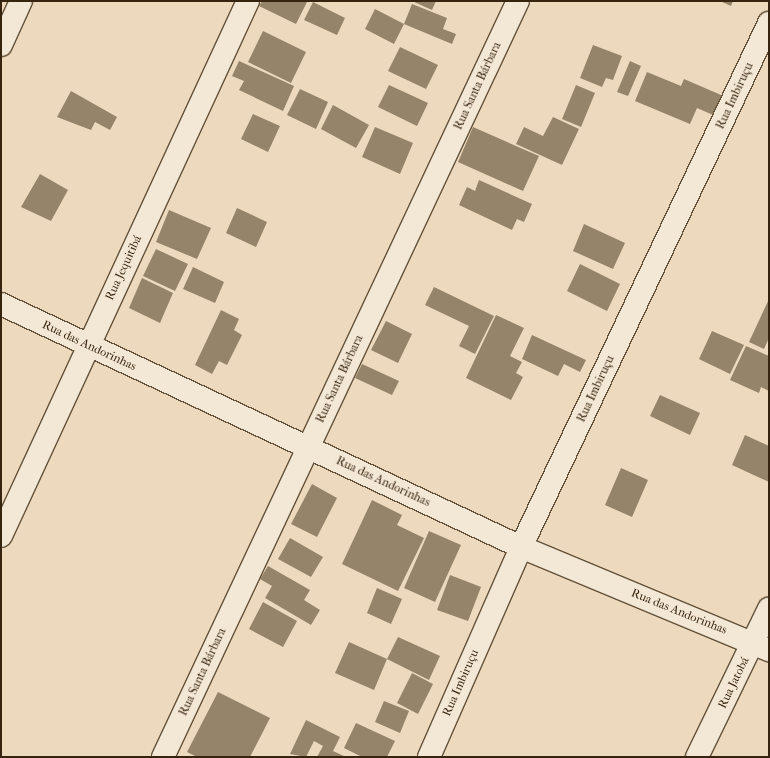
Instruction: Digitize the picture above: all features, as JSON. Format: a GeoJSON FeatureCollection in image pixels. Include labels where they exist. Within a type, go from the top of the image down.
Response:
{"type":"FeatureCollection","features":[{"type":"Feature","properties":{"kind":"street"},"geometry":{"type":"LineString","coordinates":[[1,45],[21,1]]}},
{"type":"Feature","properties":{"kind":"street","name":"Rua Jequitibá"},"geometry":{"type":"LineString","coordinates":[[1,536],[248,1]]}},
{"type":"Feature","properties":{"kind":"street","name":"Rua Santa Bárbara"},"geometry":{"type":"LineString","coordinates":[[163,757],[518,1]]}},
{"type":"Feature","properties":{"kind":"street","name":"Rua Imbiruçu"},"geometry":{"type":"LineString","coordinates":[[429,757],[521,547],[769,23]]}},
{"type":"Feature","properties":{"kind":"street","name":"Rua das Andorinhas"},"geometry":{"type":"LineString","coordinates":[[1,304],[88,346],[521,547],[761,646]]}},
{"type":"Feature","properties":{"kind":"street","name":"Rua Jatobá"},"geometry":{"type":"LineString","coordinates":[[697,757],[761,646],[769,609]]}},
{"type":"Feature","properties":{"kind":"building"},"geometry":{"type":"Polygon","coordinates":[[[262,1],[307,2],[296,24],[259,6],[262,1]]]}},
{"type":"Feature","properties":{"kind":"building"},"geometry":{"type":"Polygon","coordinates":[[[412,1],[436,1],[432,10],[412,1]]]}},
{"type":"Feature","properties":{"kind":"building"},"geometry":{"type":"Polygon","coordinates":[[[720,1],[733,1],[731,6],[720,1]]]}},
{"type":"Feature","properties":{"kind":"building"},"geometry":{"type":"Polygon","coordinates":[[[313,2],[345,18],[337,35],[304,20],[313,2]]]}},
{"type":"Feature","properties":{"kind":"building"},"geometry":{"type":"Polygon","coordinates":[[[412,4],[447,18],[443,29],[456,34],[452,44],[404,24],[412,4]]]}},
{"type":"Feature","properties":{"kind":"building"},"geometry":{"type":"Polygon","coordinates":[[[375,9],[404,24],[394,44],[365,29],[375,9]]]}},
{"type":"Feature","properties":{"kind":"building"},"geometry":{"type":"Polygon","coordinates":[[[263,31],[306,52],[291,83],[248,62],[263,31]]]}},
{"type":"Feature","properties":{"kind":"building"},"geometry":{"type":"Polygon","coordinates":[[[593,45],[622,56],[613,80],[606,78],[602,87],[580,78],[593,45]]]}},
{"type":"Feature","properties":{"kind":"building"},"geometry":{"type":"Polygon","coordinates":[[[400,47],[438,65],[426,89],[388,71],[400,47]]]}},
{"type":"Feature","properties":{"kind":"building"},"geometry":{"type":"Polygon","coordinates":[[[239,61],[294,86],[283,111],[239,90],[244,81],[232,76],[239,61]]]}},
{"type":"Feature","properties":{"kind":"building"},"geometry":{"type":"Polygon","coordinates":[[[630,61],[641,66],[628,96],[617,92],[630,61]]]}},
{"type":"Feature","properties":{"kind":"building"},"geometry":{"type":"Polygon","coordinates":[[[647,72],[681,86],[684,79],[728,98],[720,118],[697,108],[690,124],[635,101],[647,72]]]}},
{"type":"Feature","properties":{"kind":"building"},"geometry":{"type":"Polygon","coordinates":[[[389,85],[428,103],[417,126],[378,107],[389,85]]]}},
{"type":"Feature","properties":{"kind":"building"},"geometry":{"type":"Polygon","coordinates":[[[576,85],[595,93],[581,127],[562,119],[576,85]]]}},
{"type":"Feature","properties":{"kind":"building"},"geometry":{"type":"Polygon","coordinates":[[[300,89],[328,102],[316,129],[287,115],[300,89]]]}},
{"type":"Feature","properties":{"kind":"building"},"geometry":{"type":"Polygon","coordinates":[[[71,91],[117,117],[110,130],[95,122],[91,130],[57,117],[71,91]]]}},
{"type":"Feature","properties":{"kind":"building"},"geometry":{"type":"Polygon","coordinates":[[[333,105],[369,125],[356,148],[321,129],[333,105]]]}},
{"type":"Feature","properties":{"kind":"building"},"geometry":{"type":"Polygon","coordinates":[[[253,114],[280,126],[268,152],[241,139],[253,114]]]}},
{"type":"Feature","properties":{"kind":"building"},"geometry":{"type":"Polygon","coordinates":[[[553,117],[579,129],[562,165],[516,144],[524,127],[543,136],[553,117]]]}},
{"type":"Feature","properties":{"kind":"building"},"geometry":{"type":"Polygon","coordinates":[[[375,127],[413,143],[400,174],[362,157],[375,127]]]}},
{"type":"Feature","properties":{"kind":"building"},"geometry":{"type":"Polygon","coordinates":[[[473,127],[539,156],[523,191],[458,162],[473,127]]]}},
{"type":"Feature","properties":{"kind":"building"},"geometry":{"type":"Polygon","coordinates":[[[40,174],[68,190],[51,221],[21,207],[40,174]]]}},
{"type":"Feature","properties":{"kind":"building"},"geometry":{"type":"Polygon","coordinates":[[[479,180],[532,204],[524,222],[517,219],[512,230],[459,205],[467,187],[475,191],[479,180]]]}},
{"type":"Feature","properties":{"kind":"building"},"geometry":{"type":"Polygon","coordinates":[[[237,208],[267,222],[256,247],[226,233],[237,208]]]}},
{"type":"Feature","properties":{"kind":"building"},"geometry":{"type":"Polygon","coordinates":[[[169,210],[211,228],[197,259],[156,242],[169,210]]]}},
{"type":"Feature","properties":{"kind":"building"},"geometry":{"type":"Polygon","coordinates":[[[584,224],[625,243],[613,269],[573,251],[584,224]]]}},
{"type":"Feature","properties":{"kind":"building"},"geometry":{"type":"Polygon","coordinates":[[[156,249],[188,264],[175,291],[143,276],[156,249]]]}},
{"type":"Feature","properties":{"kind":"building"},"geometry":{"type":"Polygon","coordinates":[[[580,264],[620,284],[607,311],[567,291],[580,264]]]}},
{"type":"Feature","properties":{"kind":"building"},"geometry":{"type":"Polygon","coordinates":[[[193,267],[224,282],[215,303],[183,289],[193,267]]]}},
{"type":"Feature","properties":{"kind":"building"},"geometry":{"type":"Polygon","coordinates":[[[142,278],[173,293],[160,323],[129,308],[142,278]]]}},
{"type":"Feature","properties":{"kind":"building"},"geometry":{"type":"Polygon","coordinates":[[[434,287],[494,316],[475,354],[459,346],[469,326],[425,305],[434,287]]]}},
{"type":"Feature","properties":{"kind":"building"},"geometry":{"type":"Polygon","coordinates":[[[769,299],[769,338],[764,349],[749,342],[769,299]]]}},
{"type":"Feature","properties":{"kind":"building"},"geometry":{"type":"Polygon","coordinates":[[[221,310],[239,319],[234,330],[242,335],[227,365],[219,361],[212,374],[195,365],[221,310]]]}},
{"type":"Feature","properties":{"kind":"building"},"geometry":{"type":"Polygon","coordinates":[[[496,315],[524,328],[510,356],[522,362],[516,373],[523,377],[511,400],[466,378],[496,315]]]}},
{"type":"Feature","properties":{"kind":"building"},"geometry":{"type":"Polygon","coordinates":[[[386,321],[412,334],[398,363],[371,350],[386,321]]]}},
{"type":"Feature","properties":{"kind":"building"},"geometry":{"type":"Polygon","coordinates":[[[712,331],[744,345],[730,374],[699,359],[712,331]]]}},
{"type":"Feature","properties":{"kind":"building"},"geometry":{"type":"Polygon","coordinates":[[[532,335],[586,360],[580,372],[564,364],[558,376],[522,359],[532,335]]]}},
{"type":"Feature","properties":{"kind":"building"},"geometry":{"type":"Polygon","coordinates":[[[746,346],[769,356],[769,391],[761,387],[759,393],[730,380],[746,346]]]}},
{"type":"Feature","properties":{"kind":"building"},"geometry":{"type":"Polygon","coordinates":[[[362,364],[399,381],[392,395],[355,378],[362,364]]]}},
{"type":"Feature","properties":{"kind":"building"},"geometry":{"type":"Polygon","coordinates":[[[660,395],[700,413],[690,435],[650,416],[660,395]]]}},
{"type":"Feature","properties":{"kind":"building"},"geometry":{"type":"Polygon","coordinates":[[[745,435],[769,446],[769,482],[732,465],[745,435]]]}},
{"type":"Feature","properties":{"kind":"building"},"geometry":{"type":"Polygon","coordinates":[[[621,468],[648,480],[632,517],[605,505],[621,468]]]}},
{"type":"Feature","properties":{"kind":"building"},"geometry":{"type":"Polygon","coordinates":[[[312,484],[337,498],[317,537],[291,524],[312,484]]]}},
{"type":"Feature","properties":{"kind":"building"},"geometry":{"type":"Polygon","coordinates":[[[372,500],[402,515],[397,525],[424,538],[398,591],[342,564],[372,500]]]}},
{"type":"Feature","properties":{"kind":"building"},"geometry":{"type":"Polygon","coordinates":[[[429,531],[461,545],[435,602],[404,588],[429,531]]]}},
{"type":"Feature","properties":{"kind":"building"},"geometry":{"type":"Polygon","coordinates":[[[290,538],[323,557],[311,577],[278,559],[290,538]]]}},
{"type":"Feature","properties":{"kind":"building"},"geometry":{"type":"Polygon","coordinates":[[[268,566],[310,590],[304,600],[320,610],[311,625],[265,598],[272,586],[260,579],[268,566]]]}},
{"type":"Feature","properties":{"kind":"building"},"geometry":{"type":"Polygon","coordinates":[[[450,575],[481,587],[468,621],[437,610],[450,575]]]}},
{"type":"Feature","properties":{"kind":"building"},"geometry":{"type":"Polygon","coordinates":[[[377,588],[402,599],[391,624],[367,613],[377,588]]]}},
{"type":"Feature","properties":{"kind":"building"},"geometry":{"type":"Polygon","coordinates":[[[263,602],[297,621],[283,647],[249,629],[263,602]]]}},
{"type":"Feature","properties":{"kind":"building"},"geometry":{"type":"Polygon","coordinates":[[[398,637],[440,656],[429,680],[387,659],[398,637]]]}},
{"type":"Feature","properties":{"kind":"building"},"geometry":{"type":"Polygon","coordinates":[[[349,642],[387,659],[374,690],[335,673],[349,642]]]}},
{"type":"Feature","properties":{"kind":"building"},"geometry":{"type":"Polygon","coordinates":[[[412,673],[433,684],[418,714],[397,703],[412,673]]]}},
{"type":"Feature","properties":{"kind":"building"},"geometry":{"type":"Polygon","coordinates":[[[218,692],[270,718],[250,757],[197,757],[187,752],[218,692]]]}},
{"type":"Feature","properties":{"kind":"building"},"geometry":{"type":"Polygon","coordinates":[[[384,701],[409,711],[400,733],[375,722],[384,701]]]}},
{"type":"Feature","properties":{"kind":"building"},"geometry":{"type":"Polygon","coordinates":[[[306,720],[340,737],[333,751],[346,757],[317,757],[323,746],[314,741],[306,757],[290,754],[306,720]]]}},
{"type":"Feature","properties":{"kind":"building"},"geometry":{"type":"Polygon","coordinates":[[[356,723],[395,741],[387,757],[362,757],[344,748],[356,723]]]}}]}
